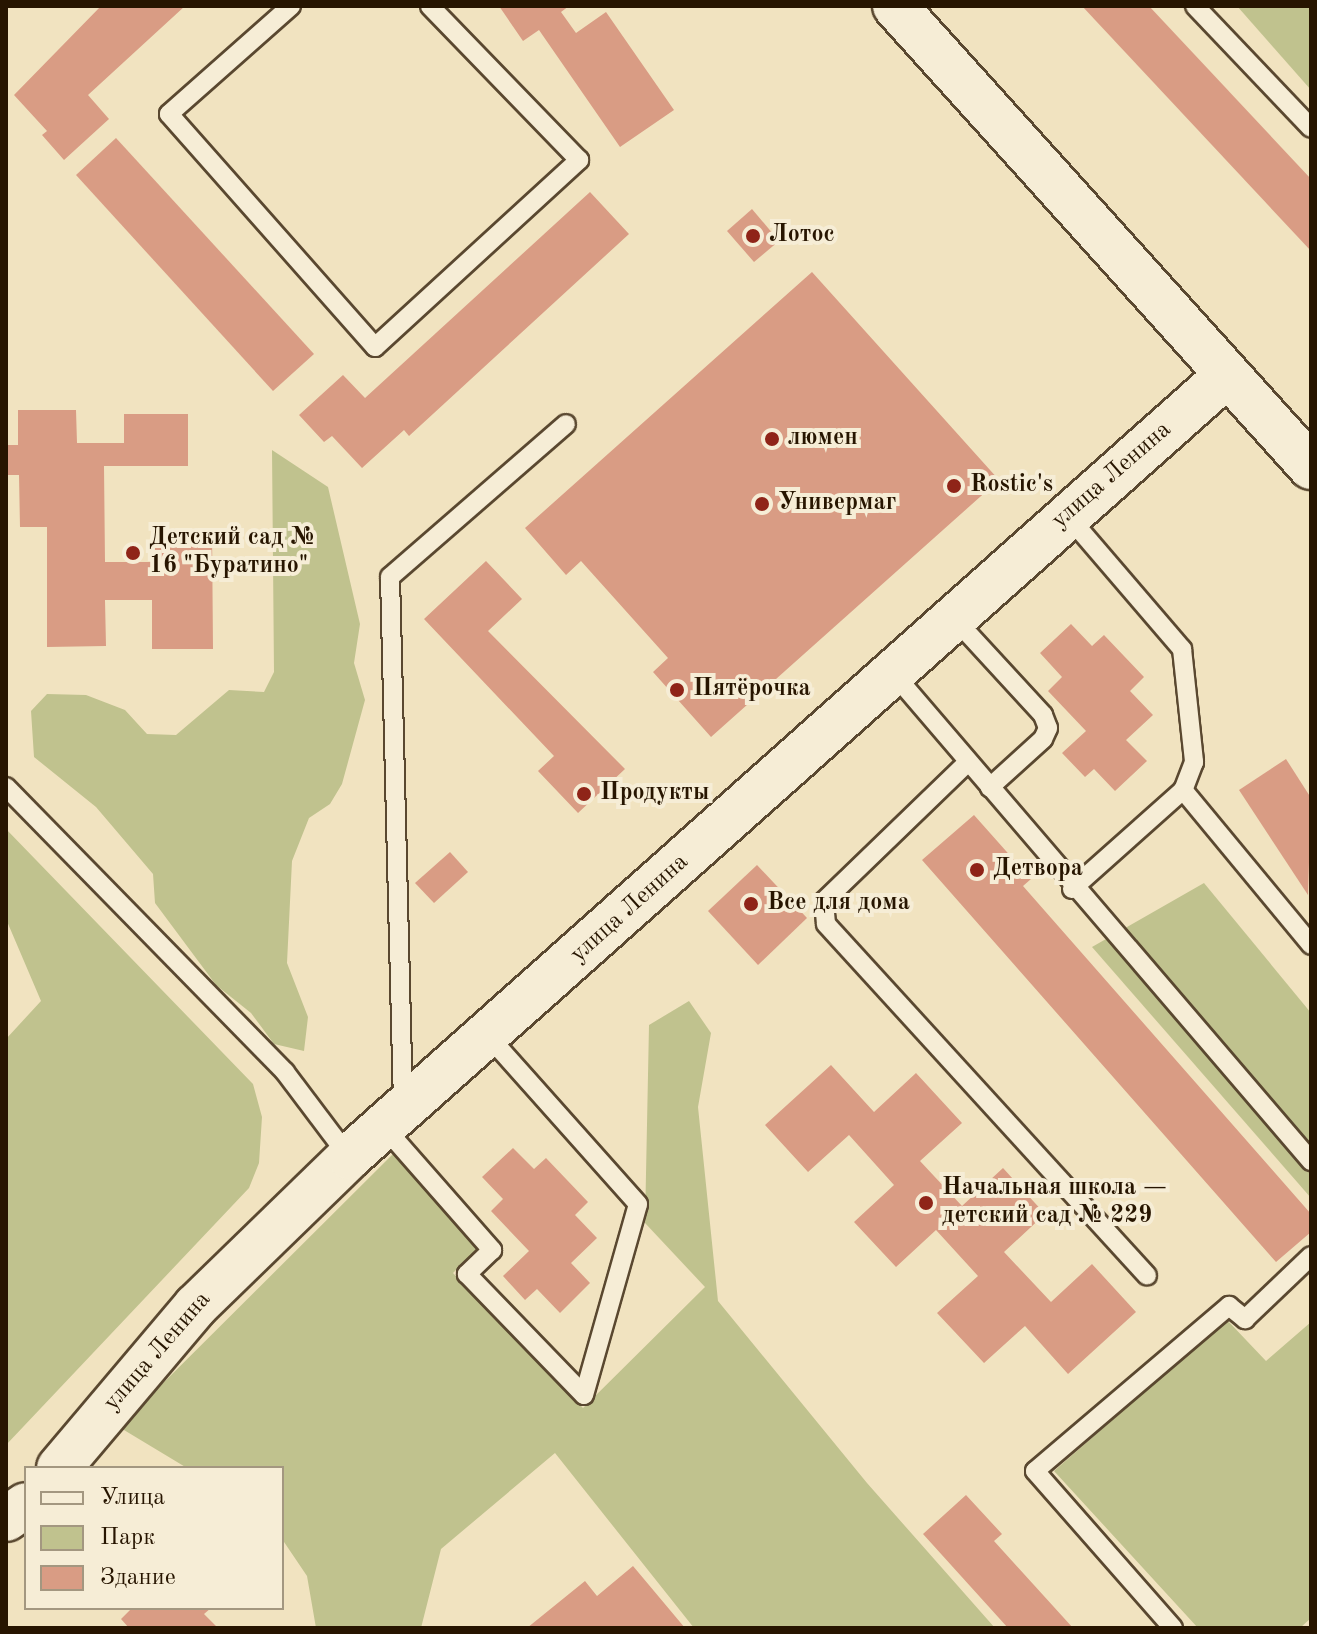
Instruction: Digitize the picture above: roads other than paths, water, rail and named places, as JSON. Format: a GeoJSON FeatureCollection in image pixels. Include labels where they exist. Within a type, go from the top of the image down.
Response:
{"type":"FeatureCollection","features":[{"type":"Feature","properties":{"kind":"street"},"geometry":{"type":"LineString","coordinates":[[895,6],[1311,467]]}},
{"type":"Feature","properties":{"kind":"street","name":"улица Ленина"},"geometry":{"type":"LineString","coordinates":[[61,1466],[196,1306],[349,1157],[489,1037],[953,617],[1227,375]]}},
{"type":"Feature","properties":{"kind":"lane"},"geometry":{"type":"LineString","coordinates":[[291,6],[169,114],[375,347],[579,160],[430,6]]}},
{"type":"Feature","properties":{"kind":"lane"},"geometry":{"type":"LineString","coordinates":[[1195,6],[1311,128]]}},
{"type":"Feature","properties":{"kind":"lane"},"geometry":{"type":"LineString","coordinates":[[489,1037],[638,1204],[584,1395],[467,1274],[492,1250],[394,1119],[390,577],[566,424]]}},
{"type":"Feature","properties":{"kind":"lane"},"geometry":{"type":"LineString","coordinates":[[1067,515],[1182,649],[1194,762],[1183,790],[1072,889]]}},
{"type":"Feature","properties":{"kind":"lane"},"geometry":{"type":"LineString","coordinates":[[953,617],[1043,715],[1048,728],[990,787]]}},
{"type":"Feature","properties":{"kind":"lane"},"geometry":{"type":"LineString","coordinates":[[893,673],[1072,889],[1311,1161]]}},
{"type":"Feature","properties":{"kind":"lane"},"geometry":{"type":"LineString","coordinates":[[968,762],[824,901],[826,924],[1147,1276]]}},
{"type":"Feature","properties":{"kind":"lane"},"geometry":{"type":"LineString","coordinates":[[6,787],[285,1072],[349,1157]]}},
{"type":"Feature","properties":{"kind":"lane"},"geometry":{"type":"LineString","coordinates":[[1183,790],[1311,945]]}},
{"type":"Feature","properties":{"kind":"lane"},"geometry":{"type":"LineString","coordinates":[[1173,1628],[1035,1471],[1229,1306],[1245,1319],[1311,1256]]}},
{"type":"Feature","properties":{"kind":"place","name":"Лотос"},"geometry":{"type":"Point","coordinates":[753,236]}},
{"type":"Feature","properties":{"kind":"place","name":"люмен"},"geometry":{"type":"Point","coordinates":[772,439]}},
{"type":"Feature","properties":{"kind":"place","name":"Rostiс's"},"geometry":{"type":"Point","coordinates":[954,486]}},
{"type":"Feature","properties":{"kind":"place","name":"Универмаг"},"geometry":{"type":"Point","coordinates":[762,504]}},
{"type":"Feature","properties":{"kind":"place","name":"Детский сад № 16 \"Буратино\""},"geometry":{"type":"Point","coordinates":[133,553]}},
{"type":"Feature","properties":{"kind":"place","name":"Пятёрочка"},"geometry":{"type":"Point","coordinates":[677,690]}},
{"type":"Feature","properties":{"kind":"place","name":"Продукты"},"geometry":{"type":"Point","coordinates":[584,794]}},
{"type":"Feature","properties":{"kind":"place","name":"Детвора"},"geometry":{"type":"Point","coordinates":[977,870]}},
{"type":"Feature","properties":{"kind":"place","name":"Все для дома"},"geometry":{"type":"Point","coordinates":[751,904]}},
{"type":"Feature","properties":{"kind":"place","name":"Начальная школа — детский сад № 229"},"geometry":{"type":"Point","coordinates":[926,1203]}}]}
